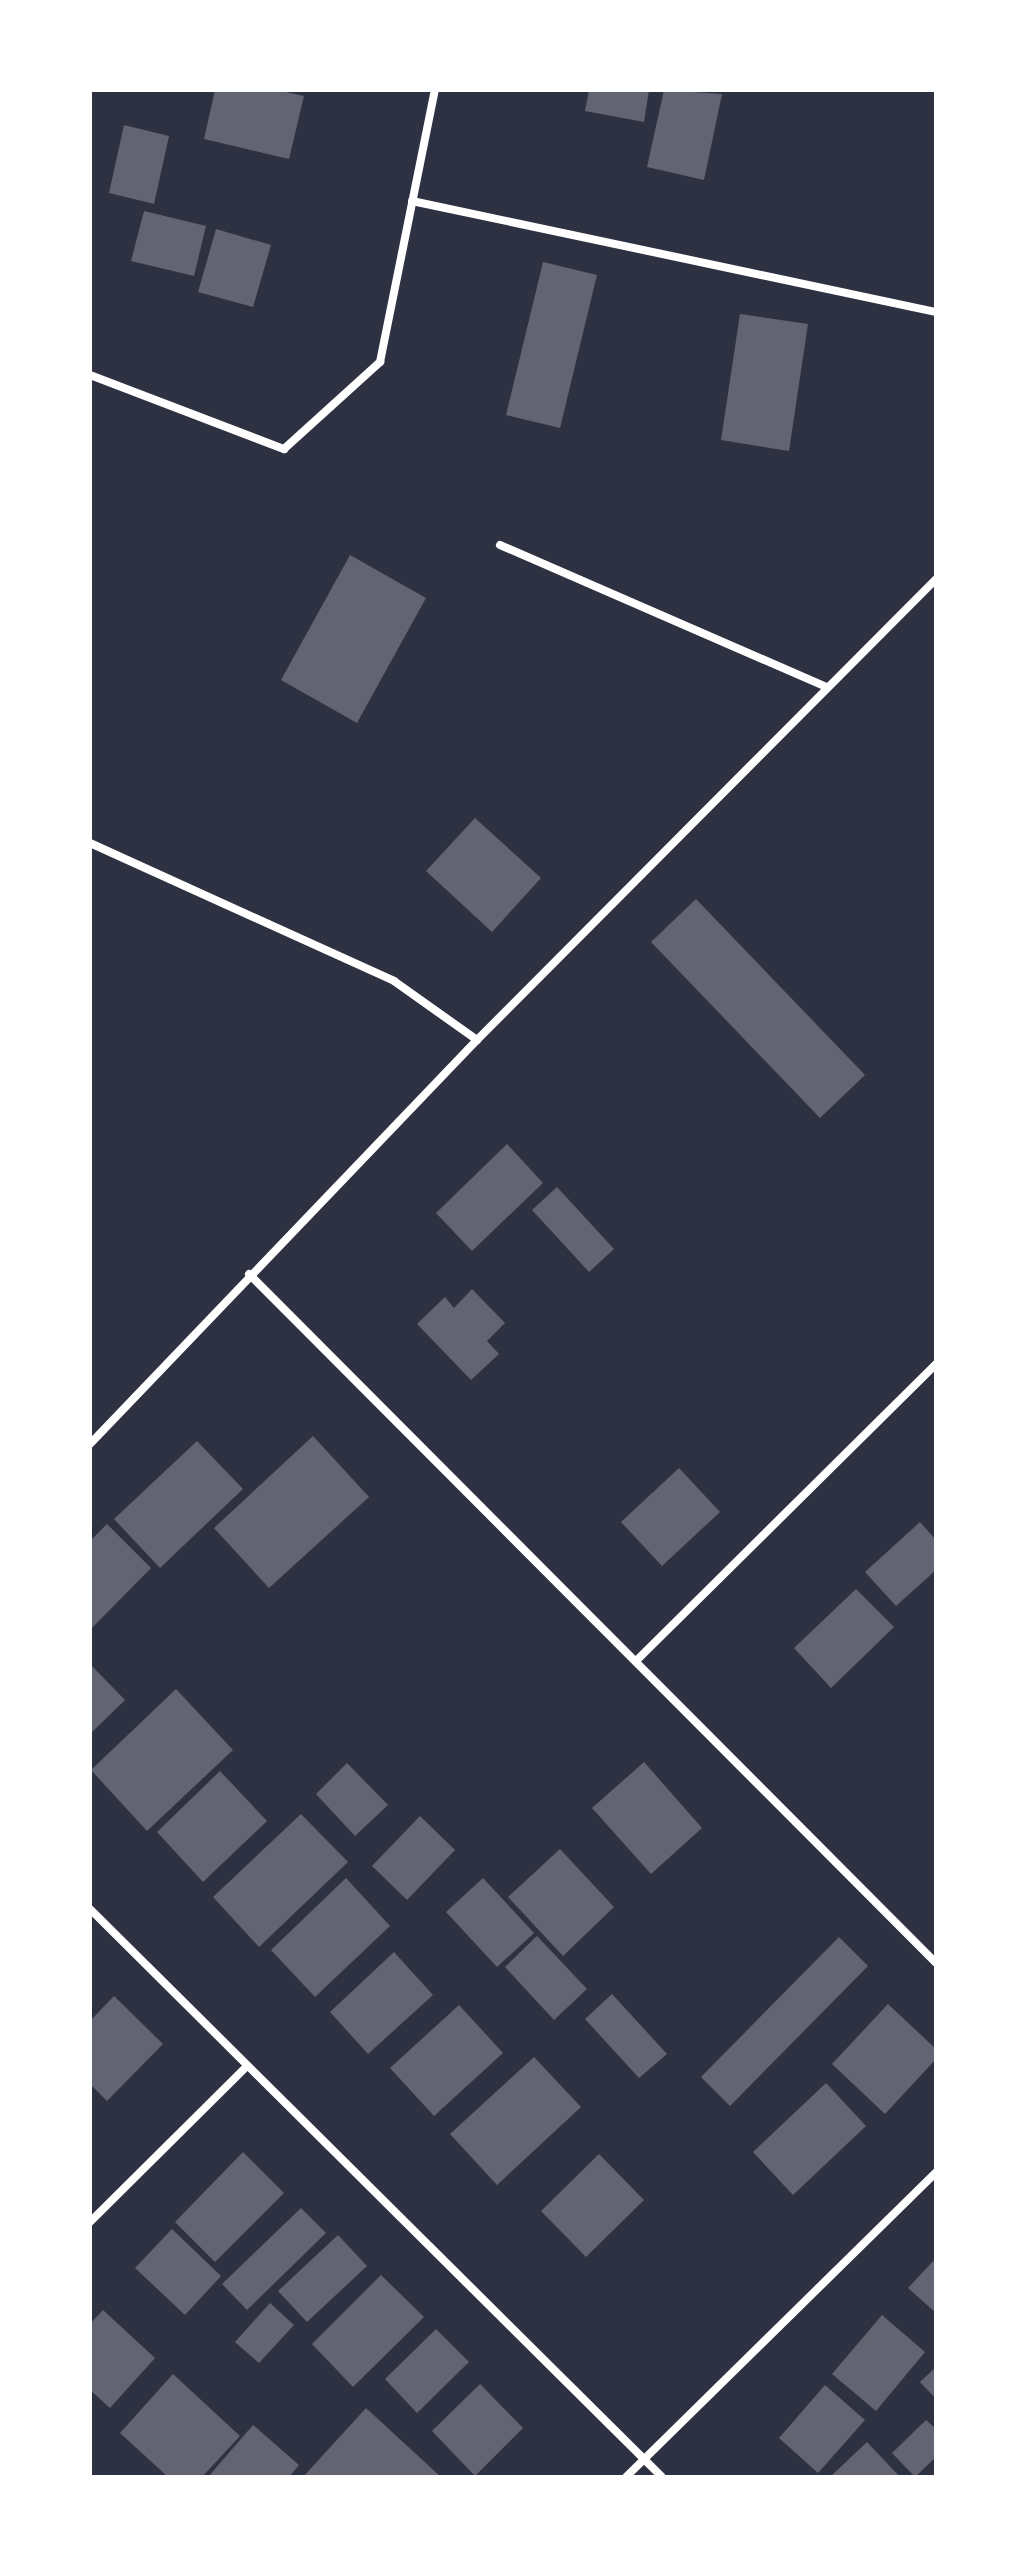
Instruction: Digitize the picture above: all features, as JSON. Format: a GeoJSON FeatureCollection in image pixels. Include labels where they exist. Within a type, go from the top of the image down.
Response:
{"type":"FeatureCollection","features":[{"type":"Feature","properties":{"kind":"street"},"geometry":{"type":"LineString","coordinates":[[90,375],[284,449],[380,362],[435,90]]}},
{"type":"Feature","properties":{"kind":"street"},"geometry":{"type":"LineString","coordinates":[[412,201],[936,312]]}},
{"type":"Feature","properties":{"kind":"street"},"geometry":{"type":"LineString","coordinates":[[500,545],[827,687]]}},
{"type":"Feature","properties":{"kind":"street"},"geometry":{"type":"LineString","coordinates":[[90,1444],[249,1274],[477,1040],[936,579]]}},
{"type":"Feature","properties":{"kind":"street"},"geometry":{"type":"LineString","coordinates":[[90,843],[394,981],[477,1040]]}},
{"type":"Feature","properties":{"kind":"street"},"geometry":{"type":"LineString","coordinates":[[249,1274],[936,1963]]}},
{"type":"Feature","properties":{"kind":"street"},"geometry":{"type":"LineString","coordinates":[[636,1661],[936,1364]]}},
{"type":"Feature","properties":{"kind":"street"},"geometry":{"type":"LineString","coordinates":[[90,1909],[662,2477]]}},
{"type":"Feature","properties":{"kind":"street"},"geometry":{"type":"LineString","coordinates":[[90,2222],[247,2066]]}},
{"type":"Feature","properties":{"kind":"street"},"geometry":{"type":"LineString","coordinates":[[626,2477],[936,2172]]}},
{"type":"Feature","properties":{"kind":"building"},"geometry":{"type":"Polygon","coordinates":[[[215,90],[277,90],[304,96],[289,159],[204,139],[215,90]]]}},
{"type":"Feature","properties":{"kind":"building"},"geometry":{"type":"Polygon","coordinates":[[[589,90],[649,90],[644,122],[585,111],[589,90]]]}},
{"type":"Feature","properties":{"kind":"building"},"geometry":{"type":"Polygon","coordinates":[[[664,90],[722,94],[704,180],[647,167],[664,90]]]}},
{"type":"Feature","properties":{"kind":"building"},"geometry":{"type":"Polygon","coordinates":[[[124,125],[169,136],[154,204],[109,193],[124,125]]]}},
{"type":"Feature","properties":{"kind":"building"},"geometry":{"type":"Polygon","coordinates":[[[144,211],[206,226],[194,276],[131,261],[144,211]]]}},
{"type":"Feature","properties":{"kind":"building"},"geometry":{"type":"Polygon","coordinates":[[[216,229],[271,245],[253,307],[198,292],[216,229]]]}},
{"type":"Feature","properties":{"kind":"building"},"geometry":{"type":"Polygon","coordinates":[[[543,262],[597,275],[560,428],[506,415],[543,262]]]}},
{"type":"Feature","properties":{"kind":"building"},"geometry":{"type":"Polygon","coordinates":[[[740,314],[808,324],[789,451],[721,440],[740,314]]]}},
{"type":"Feature","properties":{"kind":"building"},"geometry":{"type":"Polygon","coordinates":[[[350,555],[426,598],[357,723],[281,680],[350,555]]]}},
{"type":"Feature","properties":{"kind":"building"},"geometry":{"type":"Polygon","coordinates":[[[475,818],[541,878],[492,932],[426,871],[475,818]]]}},
{"type":"Feature","properties":{"kind":"building"},"geometry":{"type":"Polygon","coordinates":[[[696,899],[865,1075],[820,1118],[651,942],[696,899]]]}},
{"type":"Feature","properties":{"kind":"building"},"geometry":{"type":"Polygon","coordinates":[[[507,1144],[543,1183],[472,1251],[436,1213],[507,1144]]]}},
{"type":"Feature","properties":{"kind":"building"},"geometry":{"type":"Polygon","coordinates":[[[557,1187],[614,1249],[589,1272],[532,1210],[557,1187]]]}},
{"type":"Feature","properties":{"kind":"building"},"geometry":{"type":"Polygon","coordinates":[[[472,1289],[505,1323],[487,1341],[499,1354],[471,1380],[417,1324],[445,1297],[454,1308],[472,1289]]]}},
{"type":"Feature","properties":{"kind":"building"},"geometry":{"type":"Polygon","coordinates":[[[313,1436],[369,1497],[269,1588],[214,1528],[313,1436]]]}},
{"type":"Feature","properties":{"kind":"building"},"geometry":{"type":"Polygon","coordinates":[[[197,1441],[243,1489],[160,1568],[114,1519],[197,1441]]]}},
{"type":"Feature","properties":{"kind":"building"},"geometry":{"type":"Polygon","coordinates":[[[679,1468],[720,1512],[662,1566],[621,1522],[679,1468]]]}},
{"type":"Feature","properties":{"kind":"building"},"geometry":{"type":"Polygon","coordinates":[[[920,1522],[936,1540],[936,1570],[896,1606],[865,1572],[920,1522]]]}},
{"type":"Feature","properties":{"kind":"building"},"geometry":{"type":"Polygon","coordinates":[[[107,1524],[151,1568],[90,1630],[90,1541],[107,1524]]]}},
{"type":"Feature","properties":{"kind":"building"},"geometry":{"type":"Polygon","coordinates":[[[856,1589],[894,1627],[831,1688],[794,1648],[856,1589]]]}},
{"type":"Feature","properties":{"kind":"building"},"geometry":{"type":"Polygon","coordinates":[[[90,1664],[125,1700],[90,1734],[90,1664]]]}},
{"type":"Feature","properties":{"kind":"building"},"geometry":{"type":"Polygon","coordinates":[[[176,1689],[233,1750],[147,1831],[91,1770],[176,1689]]]}},
{"type":"Feature","properties":{"kind":"building"},"geometry":{"type":"Polygon","coordinates":[[[644,1762],[702,1828],[651,1874],[592,1808],[644,1762]]]}},
{"type":"Feature","properties":{"kind":"building"},"geometry":{"type":"Polygon","coordinates":[[[347,1763],[388,1805],[355,1836],[316,1794],[347,1763]]]}},
{"type":"Feature","properties":{"kind":"building"},"geometry":{"type":"Polygon","coordinates":[[[220,1771],[267,1821],[203,1882],[157,1832],[220,1771]]]}},
{"type":"Feature","properties":{"kind":"building"},"geometry":{"type":"Polygon","coordinates":[[[301,1814],[348,1862],[259,1947],[213,1897],[301,1814]]]}},
{"type":"Feature","properties":{"kind":"building"},"geometry":{"type":"Polygon","coordinates":[[[420,1816],[455,1850],[407,1900],[372,1866],[420,1816]]]}},
{"type":"Feature","properties":{"kind":"building"},"geometry":{"type":"Polygon","coordinates":[[[560,1849],[614,1907],[563,1956],[508,1897],[560,1849]]]}},
{"type":"Feature","properties":{"kind":"building"},"geometry":{"type":"Polygon","coordinates":[[[346,1878],[390,1926],[315,1997],[271,1950],[346,1878]]]}},
{"type":"Feature","properties":{"kind":"building"},"geometry":{"type":"Polygon","coordinates":[[[483,1878],[534,1933],[497,1967],[446,1912],[483,1878]]]}},
{"type":"Feature","properties":{"kind":"building"},"geometry":{"type":"Polygon","coordinates":[[[537,1936],[587,1989],[554,2020],[505,1967],[537,1936]]]}},
{"type":"Feature","properties":{"kind":"building"},"geometry":{"type":"Polygon","coordinates":[[[839,1937],[868,1966],[730,2106],[701,2077],[839,1937]]]}},
{"type":"Feature","properties":{"kind":"building"},"geometry":{"type":"Polygon","coordinates":[[[394,1952],[433,1995],[368,2054],[330,2012],[394,1952]]]}},
{"type":"Feature","properties":{"kind":"building"},"geometry":{"type":"Polygon","coordinates":[[[612,1994],[667,2054],[639,2078],[585,2019],[612,1994]]]}},
{"type":"Feature","properties":{"kind":"building"},"geometry":{"type":"Polygon","coordinates":[[[114,1996],[163,2044],[107,2101],[90,2084],[90,2021],[114,1996]]]}},
{"type":"Feature","properties":{"kind":"building"},"geometry":{"type":"Polygon","coordinates":[[[888,2004],[936,2049],[936,2059],[885,2114],[832,2064],[888,2004]]]}},
{"type":"Feature","properties":{"kind":"building"},"geometry":{"type":"Polygon","coordinates":[[[459,2005],[503,2053],[434,2116],[390,2068],[459,2005]]]}},
{"type":"Feature","properties":{"kind":"building"},"geometry":{"type":"Polygon","coordinates":[[[534,2057],[581,2107],[497,2185],[450,2134],[534,2057]]]}},
{"type":"Feature","properties":{"kind":"building"},"geometry":{"type":"Polygon","coordinates":[[[826,2083],[866,2126],[793,2195],[753,2152],[826,2083]]]}},
{"type":"Feature","properties":{"kind":"building"},"geometry":{"type":"Polygon","coordinates":[[[243,2152],[284,2193],[215,2262],[175,2222],[243,2152]]]}},
{"type":"Feature","properties":{"kind":"building"},"geometry":{"type":"Polygon","coordinates":[[[599,2154],[644,2200],[586,2257],[541,2211],[599,2154]]]}},
{"type":"Feature","properties":{"kind":"building"},"geometry":{"type":"Polygon","coordinates":[[[301,2208],[326,2233],[247,2310],[222,2284],[301,2208]]]}},
{"type":"Feature","properties":{"kind":"building"},"geometry":{"type":"Polygon","coordinates":[[[172,2229],[221,2276],[185,2315],[135,2268],[172,2229]]]}},
{"type":"Feature","properties":{"kind":"building"},"geometry":{"type":"Polygon","coordinates":[[[338,2235],[367,2266],[307,2322],[278,2291],[338,2235]]]}},
{"type":"Feature","properties":{"kind":"building"},"geometry":{"type":"Polygon","coordinates":[[[936,2258],[936,2313],[908,2288],[936,2258]]]}},
{"type":"Feature","properties":{"kind":"building"},"geometry":{"type":"Polygon","coordinates":[[[381,2275],[424,2317],[353,2387],[312,2344],[381,2275]]]}},
{"type":"Feature","properties":{"kind":"building"},"geometry":{"type":"Polygon","coordinates":[[[270,2303],[294,2325],[259,2363],[235,2342],[270,2303]]]}},
{"type":"Feature","properties":{"kind":"building"},"geometry":{"type":"Polygon","coordinates":[[[103,2310],[155,2358],[110,2408],[90,2390],[90,2324],[103,2310]]]}},
{"type":"Feature","properties":{"kind":"building"},"geometry":{"type":"Polygon","coordinates":[[[882,2315],[925,2352],[876,2411],[832,2374],[882,2315]]]}},
{"type":"Feature","properties":{"kind":"building"},"geometry":{"type":"Polygon","coordinates":[[[436,2329],[469,2362],[417,2413],[385,2379],[436,2329]]]}},
{"type":"Feature","properties":{"kind":"building"},"geometry":{"type":"Polygon","coordinates":[[[936,2367],[936,2399],[920,2382],[936,2367]]]}},
{"type":"Feature","properties":{"kind":"building"},"geometry":{"type":"Polygon","coordinates":[[[173,2374],[240,2436],[202,2477],[168,2477],[120,2433],[173,2374]]]}},
{"type":"Feature","properties":{"kind":"building"},"geometry":{"type":"Polygon","coordinates":[[[480,2384],[523,2428],[475,2476],[432,2431],[480,2384]]]}},
{"type":"Feature","properties":{"kind":"building"},"geometry":{"type":"Polygon","coordinates":[[[825,2385],[865,2420],[818,2473],[779,2438],[825,2385]]]}},
{"type":"Feature","properties":{"kind":"building"},"geometry":{"type":"Polygon","coordinates":[[[366,2408],[441,2477],[303,2477],[366,2408]]]}},
{"type":"Feature","properties":{"kind":"building"},"geometry":{"type":"Polygon","coordinates":[[[926,2420],[936,2429],[936,2457],[915,2477],[892,2453],[926,2420]]]}},
{"type":"Feature","properties":{"kind":"building"},"geometry":{"type":"Polygon","coordinates":[[[253,2425],[299,2465],[289,2477],[208,2477],[253,2425]]]}},
{"type":"Feature","properties":{"kind":"building"},"geometry":{"type":"Polygon","coordinates":[[[867,2442],[900,2477],[830,2477],[867,2442]]]}}]}
